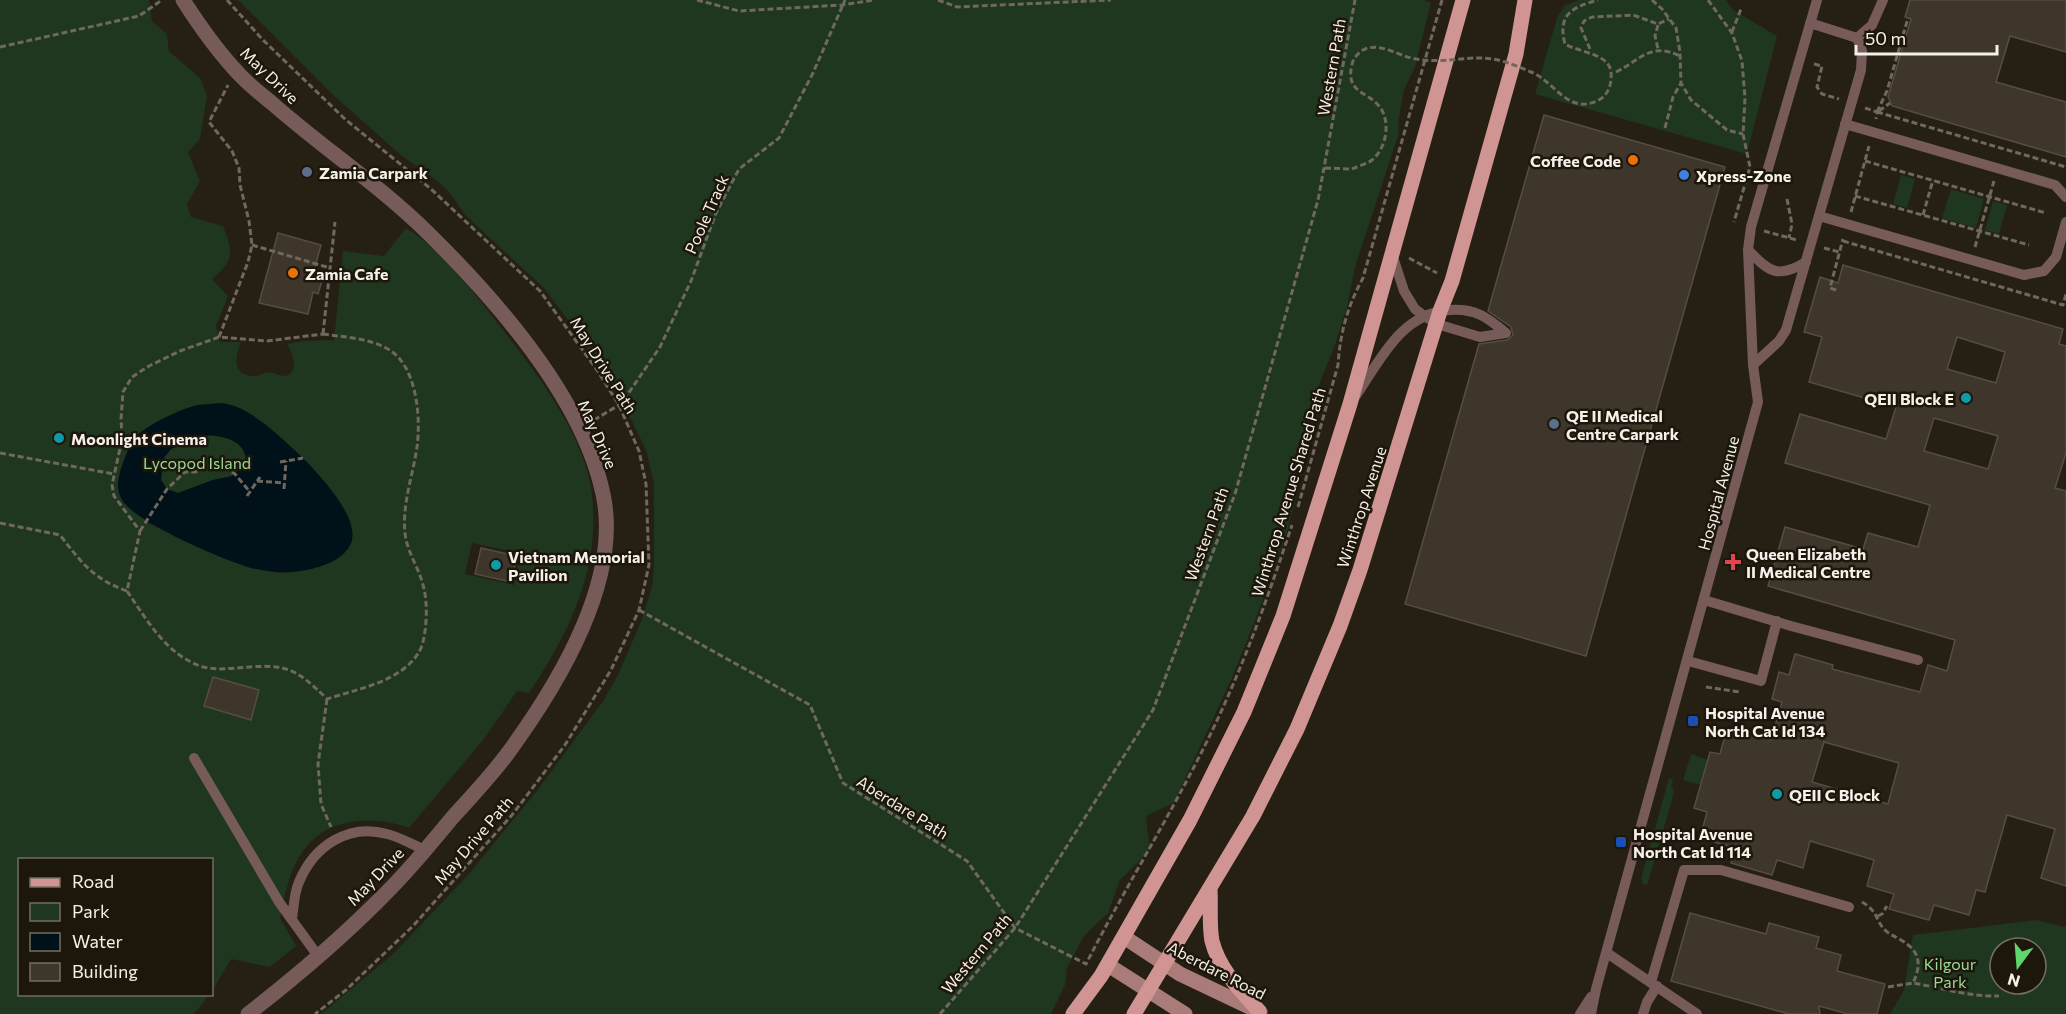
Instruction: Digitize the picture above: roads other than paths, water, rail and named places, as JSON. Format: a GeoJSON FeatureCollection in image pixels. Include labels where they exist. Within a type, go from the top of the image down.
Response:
{"type":"FeatureCollection","features":[{"type":"Feature","properties":{"kind":"main road"},"geometry":{"type":"LineString","coordinates":[[1073,1014],[1108,965],[1190,820],[1244,712],[1283,616],[1350,404],[1463,0]]}},
{"type":"Feature","properties":{"kind":"main road","name":"Winthrop Avenue"},"geometry":{"type":"LineString","coordinates":[[1134,1014],[1253,816],[1297,729],[1340,626],[1360,570],[1438,317],[1445,278],[1515,54],[1525,0]]}},
{"type":"Feature","properties":{"kind":"main road"},"geometry":{"type":"LineString","coordinates":[[1210,889],[1212,939],[1217,956],[1231,979],[1261,1013]]}},
{"type":"Feature","properties":{"kind":"main road","name":"Aberdare Road"},"geometry":{"type":"LineString","coordinates":[[1124,937],[1180,974],[1261,1013]]}},
{"type":"Feature","properties":{"kind":"main road"},"geometry":{"type":"LineString","coordinates":[[1108,965],[1185,1014]]}},
{"type":"Feature","properties":{"kind":"street","name":"May Drive"},"geometry":{"type":"LineString","coordinates":[[183,0],[238,73],[305,132],[428,232],[487,293],[545,367],[579,429],[594,461],[604,496],[607,522],[604,552],[592,602],[578,640],[539,707],[506,756],[377,903],[248,1014]]}},
{"type":"Feature","properties":{"kind":"lane","name":"Hospital Avenue"},"geometry":{"type":"LineString","coordinates":[[1591,1014],[1758,402],[1753,364],[1748,250],[1751,227],[1817,0]]}},
{"type":"Feature","properties":{"kind":"lane"},"geometry":{"type":"LineString","coordinates":[[1857,38],[1872,25],[1883,0]]}},
{"type":"Feature","properties":{"kind":"lane"},"geometry":{"type":"LineString","coordinates":[[1810,23],[1857,38]]}},
{"type":"Feature","properties":{"kind":"lane"},"geometry":{"type":"LineString","coordinates":[[1753,364],[1779,341],[1786,330],[1861,70],[1862,51],[1857,38]]}},
{"type":"Feature","properties":{"kind":"lane"},"geometry":{"type":"LineString","coordinates":[[1845,124],[2055,185],[2066,197]]}},
{"type":"Feature","properties":{"kind":"lane"},"geometry":{"type":"LineString","coordinates":[[1819,216],[2024,275],[2044,271],[2056,257],[2066,222]]}},
{"type":"Feature","properties":{"kind":"lane"},"geometry":{"type":"LineString","coordinates":[[1748,250],[1764,268],[1775,273],[1793,270],[1806,262]]}},
{"type":"Feature","properties":{"kind":"lane"},"geometry":{"type":"LineString","coordinates":[[1392,254],[1404,291],[1415,309],[1423,315],[1438,317],[1480,337],[1506,333],[1486,316],[1463,309],[1455,301],[1445,278]]}},
{"type":"Feature","properties":{"kind":"lane"},"geometry":{"type":"LineString","coordinates":[[1438,317],[1463,309]]}},
{"type":"Feature","properties":{"kind":"lane"},"geometry":{"type":"LineString","coordinates":[[1350,404],[1398,334],[1423,315]]}},
{"type":"Feature","properties":{"kind":"lane"},"geometry":{"type":"LineString","coordinates":[[1704,600],[1918,660]]}},
{"type":"Feature","properties":{"kind":"lane"},"geometry":{"type":"LineString","coordinates":[[1688,661],[1761,681],[1777,621]]}},
{"type":"Feature","properties":{"kind":"lane"},"geometry":{"type":"LineString","coordinates":[[194,758],[268,886],[318,956]]}},
{"type":"Feature","properties":{"kind":"lane"},"geometry":{"type":"LineString","coordinates":[[291,918],[298,884],[312,859],[336,838],[356,831],[387,833],[425,850]]}},
{"type":"Feature","properties":{"kind":"lane"},"geometry":{"type":"LineString","coordinates":[[1643,1014],[1654,984],[1684,870],[1721,870],[1849,907]]}},
{"type":"Feature","properties":{"kind":"lane"},"geometry":{"type":"LineString","coordinates":[[1607,953],[1698,1014]]}},
{"type":"Feature","properties":{"kind":"lane","name":"Hospital Avenue"},"geometry":{"type":"LineString","coordinates":[[1580,1014],[1596,989]]}},
{"type":"Feature","properties":{"kind":"water"},"geometry":{"type":"Polygon","coordinates":[[[222,403],[247,412],[277,434],[315,470],[332,490],[345,510],[352,528],[351,543],[338,558],[312,569],[292,572],[252,568],[222,558],[180,539],[142,517],[128,507],[121,498],[118,489],[120,472],[131,444],[140,433],[155,423],[192,406],[222,403]],[[201,436],[171,449],[163,459],[161,480],[167,489],[178,493],[213,480],[232,476],[246,462],[245,454],[237,443],[223,437],[201,436]]]}},
{"type":"Feature","properties":{"kind":"place","name":"Coffee Code"},"geometry":{"type":"Point","coordinates":[1633,160]}},
{"type":"Feature","properties":{"kind":"place","name":"Zamia Carpark"},"geometry":{"type":"Point","coordinates":[307,172]}},
{"type":"Feature","properties":{"kind":"place","name":"Xpress-Zone"},"geometry":{"type":"Point","coordinates":[1684,175]}},
{"type":"Feature","properties":{"kind":"place","name":"Zamia Cafe"},"geometry":{"type":"Point","coordinates":[293,273]}},
{"type":"Feature","properties":{"kind":"place","name":"QEII Block E"},"geometry":{"type":"Point","coordinates":[1966,398]}},
{"type":"Feature","properties":{"kind":"place","name":"QE II Medical Centre Carpark"},"geometry":{"type":"Point","coordinates":[1554,424]}},
{"type":"Feature","properties":{"kind":"place","name":"Moonlight Cinema"},"geometry":{"type":"Point","coordinates":[59,438]}},
{"type":"Feature","properties":{"kind":"place","name":"Queen Elizabeth II Medical Centre"},"geometry":{"type":"Point","coordinates":[1733,562]}},
{"type":"Feature","properties":{"kind":"place","name":"Vietnam Memorial Pavilion"},"geometry":{"type":"Point","coordinates":[496,565]}},
{"type":"Feature","properties":{"kind":"place","name":"Hospital Avenue North Cat Id 134"},"geometry":{"type":"Point","coordinates":[1693,721]}},
{"type":"Feature","properties":{"kind":"place","name":"QEII C Block"},"geometry":{"type":"Point","coordinates":[1777,794]}},
{"type":"Feature","properties":{"kind":"place","name":"Hospital Avenue North Cat Id 114"},"geometry":{"type":"Point","coordinates":[1621,842]}},
{"type":"Feature","properties":{"kind":"park label","name":"Lycopod Island"},"geometry":{"type":"Point","coordinates":[197,462]}},
{"type":"Feature","properties":{"kind":"park label","name":"Kilgour Park"},"geometry":{"type":"Point","coordinates":[1950,972]}}]}
